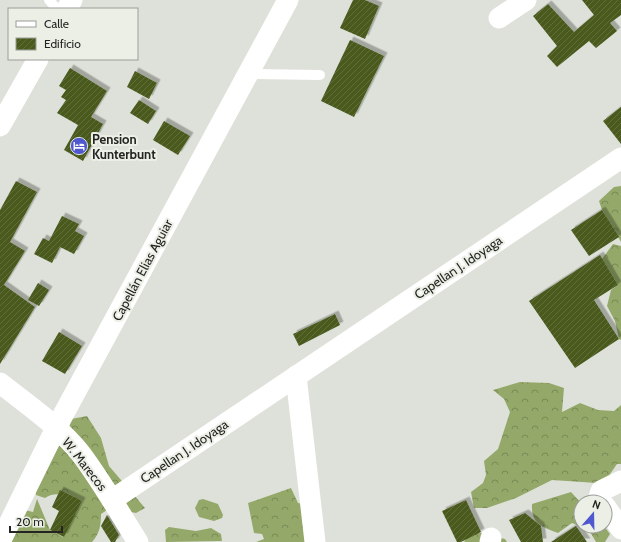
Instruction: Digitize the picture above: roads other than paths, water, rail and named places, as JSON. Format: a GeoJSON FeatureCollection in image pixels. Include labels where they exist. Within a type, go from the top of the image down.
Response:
{"type":"FeatureCollection","features":[{"type":"Feature","properties":{"kind":"street","name":"Capellán Elias Aguiar"},"geometry":{"type":"LineString","coordinates":[[0,542],[56,428],[288,0]]}},
{"type":"Feature","properties":{"kind":"street"},"geometry":{"type":"LineString","coordinates":[[499,18],[526,0]]}},
{"type":"Feature","properties":{"kind":"street"},"geometry":{"type":"LineString","coordinates":[[0,126],[37,60]]}},
{"type":"Feature","properties":{"kind":"street","name":"Capellan J. Idoyaga"},"geometry":{"type":"LineString","coordinates":[[112,500],[621,158]]}},
{"type":"Feature","properties":{"kind":"street"},"geometry":{"type":"LineString","coordinates":[[296,376],[315,542]]}},
{"type":"Feature","properties":{"kind":"street","name":"W. Marecos"},"geometry":{"type":"LineString","coordinates":[[0,383],[56,428],[80,453],[138,542]]}},
{"type":"Feature","properties":{"kind":"street"},"geometry":{"type":"LineString","coordinates":[[603,494],[604,489],[621,481]]}},
{"type":"Feature","properties":{"kind":"street"},"geometry":{"type":"LineString","coordinates":[[613,517],[621,529]]}},
{"type":"Feature","properties":{"kind":"lane"},"geometry":{"type":"LineString","coordinates":[[49,0],[55,8]]}},
{"type":"Feature","properties":{"kind":"lane"},"geometry":{"type":"LineString","coordinates":[[248,74],[320,75]]}},
{"type":"Feature","properties":{"kind":"place","name":"Pension Kunterbunt"},"geometry":{"type":"Point","coordinates":[79,146]}}]}
